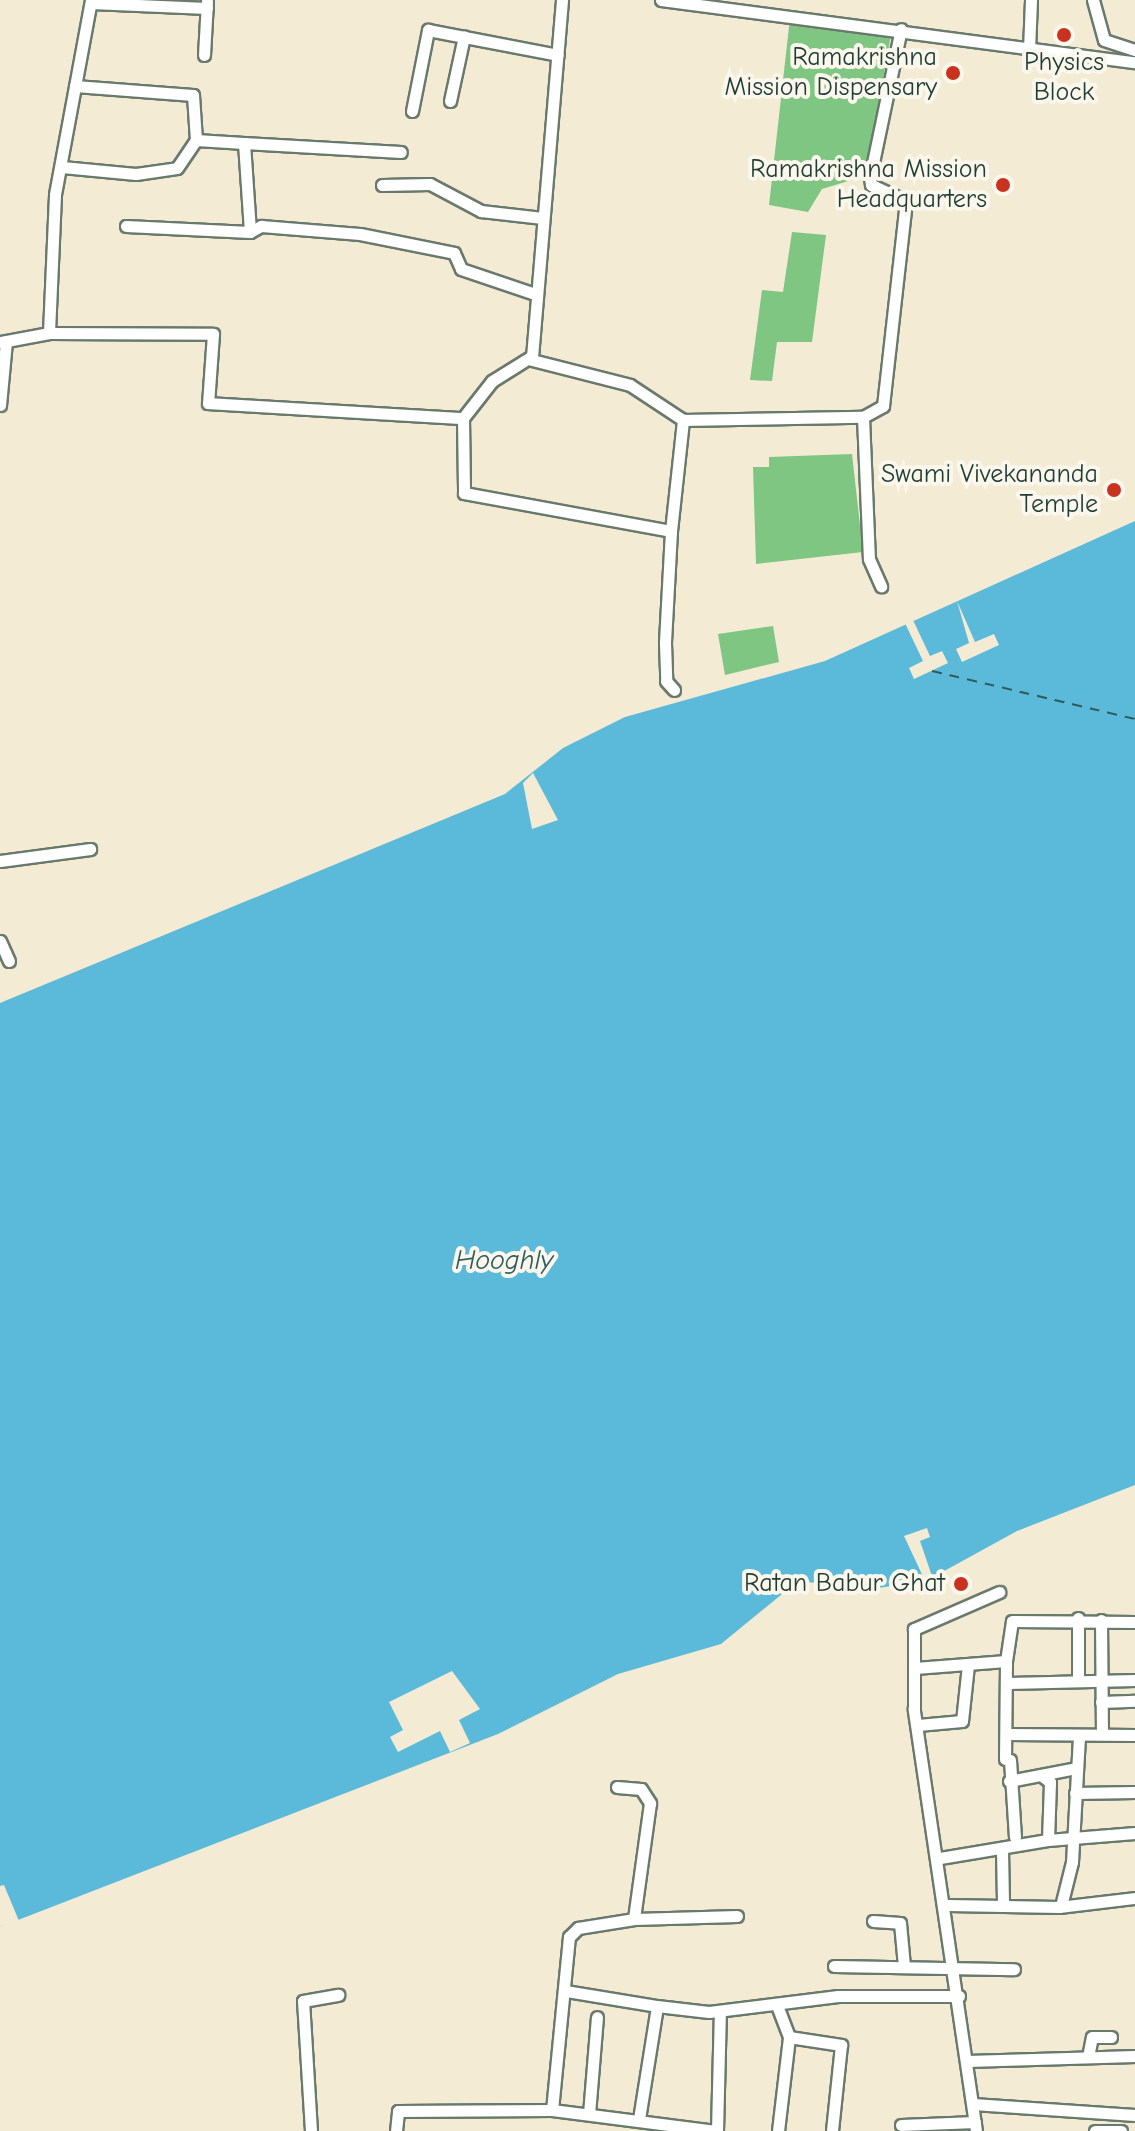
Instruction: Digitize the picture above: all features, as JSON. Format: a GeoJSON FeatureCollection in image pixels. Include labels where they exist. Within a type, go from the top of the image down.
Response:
{"type":"FeatureCollection","features":[{"type":"Feature","properties":{"kind":"street"},"geometry":{"type":"LineString","coordinates":[[562,0],[543,218],[532,293],[532,356],[544,367],[630,385],[683,420],[863,417],[883,406],[907,210],[901,196],[871,185],[870,177],[901,29]]}},
{"type":"Feature","properties":{"kind":"street"},"geometry":{"type":"LineString","coordinates":[[661,0],[1135,62]]}},
{"type":"Feature","properties":{"kind":"street"},"geometry":{"type":"LineString","coordinates":[[1029,50],[1031,0]]}},
{"type":"Feature","properties":{"kind":"street"},"geometry":{"type":"LineString","coordinates":[[1093,0],[1104,40],[1135,50]]}},
{"type":"Feature","properties":{"kind":"street"},"geometry":{"type":"LineString","coordinates":[[49,333],[62,167],[91,2],[207,4],[204,55]]}},
{"type":"Feature","properties":{"kind":"street"},"geometry":{"type":"LineString","coordinates":[[412,111],[425,34],[464,36],[558,55]]}},
{"type":"Feature","properties":{"kind":"street"},"geometry":{"type":"LineString","coordinates":[[450,101],[464,36]]}},
{"type":"Feature","properties":{"kind":"street"},"geometry":{"type":"LineString","coordinates":[[62,167],[136,174],[177,168],[196,140],[193,95],[75,86]]}},
{"type":"Feature","properties":{"kind":"street"},"geometry":{"type":"LineString","coordinates":[[196,140],[401,152]]}},
{"type":"Feature","properties":{"kind":"street"},"geometry":{"type":"LineString","coordinates":[[244,143],[250,232]]}},
{"type":"Feature","properties":{"kind":"street"},"geometry":{"type":"LineString","coordinates":[[382,185],[430,184],[481,211],[543,218]]}},
{"type":"Feature","properties":{"kind":"street"},"geometry":{"type":"LineString","coordinates":[[126,226],[250,232],[261,226],[360,234],[454,253],[461,269],[532,293]]}},
{"type":"Feature","properties":{"kind":"street"},"geometry":{"type":"LineString","coordinates":[[0,405],[3,341],[49,333],[213,334],[208,403],[463,418]]}},
{"type":"Feature","properties":{"kind":"street"},"geometry":{"type":"LineString","coordinates":[[532,356],[492,381],[463,418],[464,493],[671,531]]}},
{"type":"Feature","properties":{"kind":"street"},"geometry":{"type":"LineString","coordinates":[[863,417],[869,559],[881,586]]}},
{"type":"Feature","properties":{"kind":"street"},"geometry":{"type":"LineString","coordinates":[[674,690],[666,681],[665,631],[671,531],[683,420]]}},
{"type":"Feature","properties":{"kind":"street"},"geometry":{"type":"LineString","coordinates":[[0,861],[90,849]]}},
{"type":"Feature","properties":{"kind":"street"},"geometry":{"type":"LineString","coordinates":[[0,941],[9,961]]}},
{"type":"Feature","properties":{"kind":"street"},"geometry":{"type":"LineString","coordinates":[[901,2125],[975,2126],[948,1905],[918,1725],[915,1668],[918,1622],[999,1592]]}},
{"type":"Feature","properties":{"kind":"street"},"geometry":{"type":"LineString","coordinates":[[1078,1618],[1078,1678]]}},
{"type":"Feature","properties":{"kind":"street"},"geometry":{"type":"LineString","coordinates":[[1015,1837],[1007,1734],[1009,1623],[1078,1618],[1135,1622]]}},
{"type":"Feature","properties":{"kind":"street"},"geometry":{"type":"LineString","coordinates":[[1101,1620],[1102,1734]]}},
{"type":"Feature","properties":{"kind":"street"},"geometry":{"type":"LineString","coordinates":[[915,1668],[1006,1661]]}},
{"type":"Feature","properties":{"kind":"street"},"geometry":{"type":"LineString","coordinates":[[918,1725],[962,1721],[968,1665]]}},
{"type":"Feature","properties":{"kind":"street"},"geometry":{"type":"LineString","coordinates":[[1008,1683],[1078,1678],[1135,1680]]}},
{"type":"Feature","properties":{"kind":"street"},"geometry":{"type":"LineString","coordinates":[[1101,1702],[1135,1701]]}},
{"type":"Feature","properties":{"kind":"street"},"geometry":{"type":"LineString","coordinates":[[1007,1734],[1135,1735]]}},
{"type":"Feature","properties":{"kind":"street"},"geometry":{"type":"LineString","coordinates":[[1061,1906],[1074,1833],[1079,1736]]}},
{"type":"Feature","properties":{"kind":"street"},"geometry":{"type":"LineString","coordinates":[[1009,1781],[1042,1776],[1049,1768],[1076,1768]]}},
{"type":"Feature","properties":{"kind":"street"},"geometry":{"type":"LineString","coordinates":[[1042,1776],[1051,1786],[1048,1840]]}},
{"type":"Feature","properties":{"kind":"street"},"geometry":{"type":"LineString","coordinates":[[617,1787],[641,1789],[650,1803],[634,1919]]}},
{"type":"Feature","properties":{"kind":"street"},"geometry":{"type":"LineString","coordinates":[[1075,1793],[1135,1792]]}},
{"type":"Feature","properties":{"kind":"street"},"geometry":{"type":"LineString","coordinates":[[940,1858],[1002,1850],[1074,1833],[1135,1833]]}},
{"type":"Feature","properties":{"kind":"street"},"geometry":{"type":"LineString","coordinates":[[1002,1850],[1003,1904]]}},
{"type":"Feature","properties":{"kind":"street"},"geometry":{"type":"LineString","coordinates":[[948,1905],[1061,1906],[1135,1898]]}},
{"type":"Feature","properties":{"kind":"street"},"geometry":{"type":"LineString","coordinates":[[552,2110],[569,1937],[578,1928],[634,1919],[737,1916]]}},
{"type":"Feature","properties":{"kind":"street"},"geometry":{"type":"LineString","coordinates":[[873,1921],[900,1923],[904,1966]]}},
{"type":"Feature","properties":{"kind":"street"},"geometry":{"type":"LineString","coordinates":[[834,1966],[1014,1969]]}},
{"type":"Feature","properties":{"kind":"street"},"geometry":{"type":"LineString","coordinates":[[566,1991],[657,2006],[720,2011],[778,2008],[838,1996],[959,1996]]}},
{"type":"Feature","properties":{"kind":"street"},"geometry":{"type":"LineString","coordinates":[[311,2131],[303,2001],[338,1995]]}},
{"type":"Feature","properties":{"kind":"street"},"geometry":{"type":"LineString","coordinates":[[639,2119],[657,2006]]}},
{"type":"Feature","properties":{"kind":"street"},"geometry":{"type":"LineString","coordinates":[[778,2008],[789,2037],[778,2131]]}},
{"type":"Feature","properties":{"kind":"street"},"geometry":{"type":"LineString","coordinates":[[396,2131],[398,2111],[552,2110],[639,2119],[656,2126],[717,2131],[720,2011]]}},
{"type":"Feature","properties":{"kind":"street"},"geometry":{"type":"LineString","coordinates":[[589,2114],[597,2017]]}},
{"type":"Feature","properties":{"kind":"street"},"geometry":{"type":"LineString","coordinates":[[789,2037],[841,2045],[832,2131]]}},
{"type":"Feature","properties":{"kind":"street"},"geometry":{"type":"LineString","coordinates":[[1088,2057],[1092,2037],[1111,2037]]}},
{"type":"Feature","properties":{"kind":"street"},"geometry":{"type":"LineString","coordinates":[[967,2061],[1135,2056]]}},
{"type":"Feature","properties":{"kind":"street"},"geometry":{"type":"LineString","coordinates":[[973,2104],[1135,2115]]}},
{"type":"Feature","properties":{"kind":"street"},"geometry":{"type":"LineString","coordinates":[[1095,2131],[1121,2131]]}},
{"type":"Feature","properties":{"kind":"green space"},"geometry":{"type":"Polygon","coordinates":[[[790,18],[892,30],[865,176],[822,189],[808,212],[769,205],[790,18]]]}},
{"type":"Feature","properties":{"kind":"green space"},"geometry":{"type":"Polygon","coordinates":[[[792,232],[826,235],[812,342],[777,342],[772,381],[750,380],[762,290],[783,292],[792,232]]]}},
{"type":"Feature","properties":{"kind":"green space"},"geometry":{"type":"Polygon","coordinates":[[[852,454],[863,552],[756,564],[753,467],[769,467],[769,457],[852,454]]]}},
{"type":"Feature","properties":{"kind":"green space"},"geometry":{"type":"Polygon","coordinates":[[[773,626],[779,662],[725,675],[718,634],[773,626]]]}},
{"type":"Feature","properties":{"kind":"water","name":"Hooghly"},"geometry":{"type":"Polygon","coordinates":[[[1135,521],[1135,1485],[1017,1531],[926,1581],[871,1589],[798,1581],[721,1644],[618,1674],[498,1734],[0,1927],[0,1003],[505,794],[563,748],[625,717],[825,661],[1135,521]]]}},
{"type":"Feature","properties":{"kind":"pier"},"geometry":{"type":"Polygon","coordinates":[[[957,601],[975,642],[994,634],[999,645],[962,662],[956,649],[969,643],[957,601]]]}},
{"type":"Feature","properties":{"kind":"pier"},"geometry":{"type":"Polygon","coordinates":[[[912,618],[930,656],[942,651],[948,663],[914,679],[909,668],[923,661],[904,621],[912,618]]]}},
{"type":"Feature","properties":{"kind":"pier"},"geometry":{"type":"Polygon","coordinates":[[[533,773],[558,820],[532,829],[523,783],[533,773]]]}},
{"type":"Feature","properties":{"kind":"pier"},"geometry":{"type":"Polygon","coordinates":[[[927,1528],[930,1537],[920,1541],[934,1582],[927,1585],[904,1536],[927,1528]]]}},
{"type":"Feature","properties":{"kind":"pier"},"geometry":{"type":"Polygon","coordinates":[[[452,1671],[480,1709],[459,1720],[470,1743],[450,1752],[440,1731],[398,1752],[390,1737],[403,1730],[389,1702],[452,1671]]]}},
{"type":"Feature","properties":{"kind":"pier"},"geometry":{"type":"Polygon","coordinates":[[[4,1885],[19,1921],[0,1927],[0,1886],[4,1885]]]}},
{"type":"Feature","properties":{"kind":"ferry route"},"geometry":{"type":"LineString","coordinates":[[932,671],[1135,719]]}},
{"type":"Feature","properties":{"kind":"place","name":"Physics Block"},"geometry":{"type":"Point","coordinates":[1064,35]}},
{"type":"Feature","properties":{"kind":"place","name":"Ramakrishna Mission Dispensary"},"geometry":{"type":"Point","coordinates":[953,73]}},
{"type":"Feature","properties":{"kind":"place","name":"Ramakrishna Mission Headquarters"},"geometry":{"type":"Point","coordinates":[1003,185]}},
{"type":"Feature","properties":{"kind":"place","name":"Swami Vivekananda Temple"},"geometry":{"type":"Point","coordinates":[1114,490]}},
{"type":"Feature","properties":{"kind":"place","name":"Ratan Babur Ghat"},"geometry":{"type":"Point","coordinates":[961,1584]}}]}
